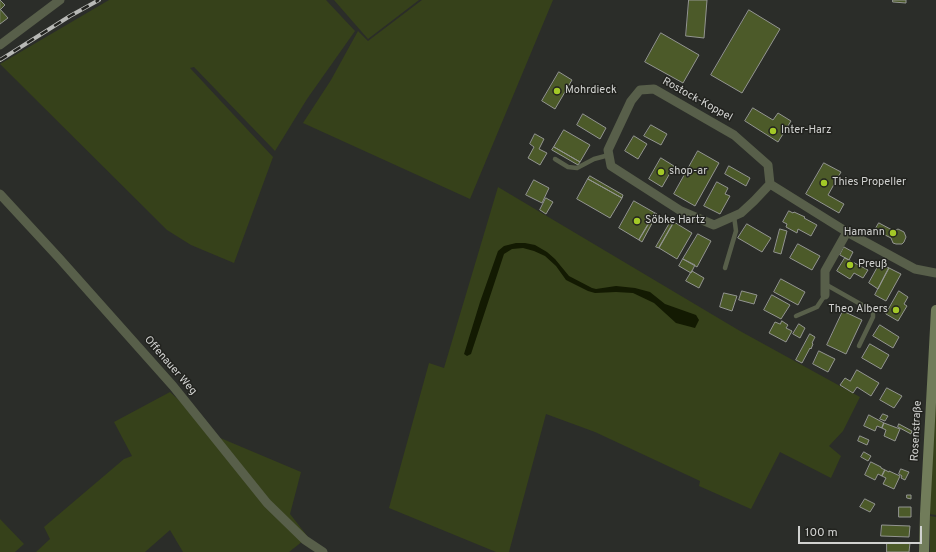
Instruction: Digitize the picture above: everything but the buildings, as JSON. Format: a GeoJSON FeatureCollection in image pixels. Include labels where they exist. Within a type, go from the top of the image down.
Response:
{"type":"FeatureCollection","features":[{"type":"Feature","properties":{"kind":"main road","name":"Rosenstraße"},"geometry":{"type":"LineString","coordinates":[[924,552],[936,310]]}},
{"type":"Feature","properties":{"kind":"street"},"geometry":{"type":"LineString","coordinates":[[0,45],[60,0]]}},
{"type":"Feature","properties":{"kind":"street","name":"Rostock-Koppel"},"geometry":{"type":"LineString","coordinates":[[609,154],[608,150],[631,101],[640,90],[654,89],[734,135],[768,165],[770,184]]}},
{"type":"Feature","properties":{"kind":"street"},"geometry":{"type":"LineString","coordinates":[[609,154],[611,166],[681,211],[714,225],[741,213],[770,184],[847,232],[915,269],[936,273]]}},
{"type":"Feature","properties":{"kind":"street","name":"Offenauer Weg"},"geometry":{"type":"LineString","coordinates":[[0,194],[173,386],[267,503],[305,540],[322,552]]}},
{"type":"Feature","properties":{"kind":"street"},"geometry":{"type":"LineString","coordinates":[[825,295],[825,271],[847,232]]}},
{"type":"Feature","properties":{"kind":"lane"},"geometry":{"type":"LineString","coordinates":[[555,159],[568,167],[578,168],[594,158],[609,154]]}},
{"type":"Feature","properties":{"kind":"lane"},"geometry":{"type":"LineString","coordinates":[[725,268],[736,231],[734,216]]}},
{"type":"Feature","properties":{"kind":"lane"},"geometry":{"type":"LineString","coordinates":[[825,284],[873,312],[873,317],[859,346]]}},
{"type":"Feature","properties":{"kind":"lane"},"geometry":{"type":"LineString","coordinates":[[796,316],[817,307],[825,295]]}},
{"type":"Feature","properties":{"kind":"green space"},"geometry":{"type":"Polygon","coordinates":[[[109,0],[326,0],[355,31],[307,99],[275,151],[194,67],[190,68],[273,157],[234,263],[191,245],[167,230],[0,64],[109,0]]]}},
{"type":"Feature","properties":{"kind":"green space"},"geometry":{"type":"Polygon","coordinates":[[[334,0],[419,0],[368,39],[334,0]]]}},
{"type":"Feature","properties":{"kind":"green space"},"geometry":{"type":"Polygon","coordinates":[[[422,0],[553,0],[470,199],[303,123],[331,80],[358,31],[368,41],[422,0]]]}},
{"type":"Feature","properties":{"kind":"green space"},"geometry":{"type":"Polygon","coordinates":[[[498,187],[740,331],[860,397],[843,431],[829,446],[841,456],[831,478],[780,452],[751,509],[699,486],[700,481],[595,432],[546,414],[509,552],[496,552],[389,508],[429,363],[444,368],[498,187]]]}},
{"type":"Feature","properties":{"kind":"green space"},"geometry":{"type":"Polygon","coordinates":[[[936,390],[936,515],[929,514],[936,390]]]}},
{"type":"Feature","properties":{"kind":"green space"},"geometry":{"type":"Polygon","coordinates":[[[170,392],[218,437],[301,472],[290,514],[308,537],[289,552],[183,552],[170,530],[145,552],[36,552],[50,539],[44,527],[124,459],[132,456],[114,422],[170,392]]]}},
{"type":"Feature","properties":{"kind":"green space"},"geometry":{"type":"Polygon","coordinates":[[[930,516],[936,517],[936,552],[930,552],[930,516]]]}},
{"type":"Feature","properties":{"kind":"green space"},"geometry":{"type":"Polygon","coordinates":[[[0,519],[24,544],[15,552],[0,552],[0,519]]]}},
{"type":"Feature","properties":{"kind":"shaded area"},"geometry":{"type":"Polygon","coordinates":[[[516,243],[535,245],[547,252],[569,276],[592,288],[596,289],[616,286],[635,288],[650,292],[665,304],[696,315],[699,320],[695,328],[676,323],[654,303],[633,293],[595,293],[588,291],[566,280],[556,266],[545,256],[523,248],[512,249],[504,254],[471,354],[467,356],[464,354],[498,251],[504,246],[516,243]]]}},
{"type":"Feature","properties":{"kind":"railway"},"geometry":{"type":"LineString","coordinates":[[0,60],[70,16],[99,0]]}},
{"type":"Feature","properties":{"kind":"place","name":"Mohrdieck"},"geometry":{"type":"Point","coordinates":[557,91]}},
{"type":"Feature","properties":{"kind":"place","name":"Inter-Harz"},"geometry":{"type":"Point","coordinates":[773,131]}},
{"type":"Feature","properties":{"kind":"place","name":"shop-ar"},"geometry":{"type":"Point","coordinates":[661,172]}},
{"type":"Feature","properties":{"kind":"place","name":"Thies Propeller"},"geometry":{"type":"Point","coordinates":[824,183]}},
{"type":"Feature","properties":{"kind":"place","name":"Söbke Hartz"},"geometry":{"type":"Point","coordinates":[637,221]}},
{"type":"Feature","properties":{"kind":"place","name":"Hamann"},"geometry":{"type":"Point","coordinates":[893,233]}},
{"type":"Feature","properties":{"kind":"place","name":"Preuß"},"geometry":{"type":"Point","coordinates":[850,265]}},
{"type":"Feature","properties":{"kind":"place","name":"Theo Albers"},"geometry":{"type":"Point","coordinates":[896,310]}}]}
